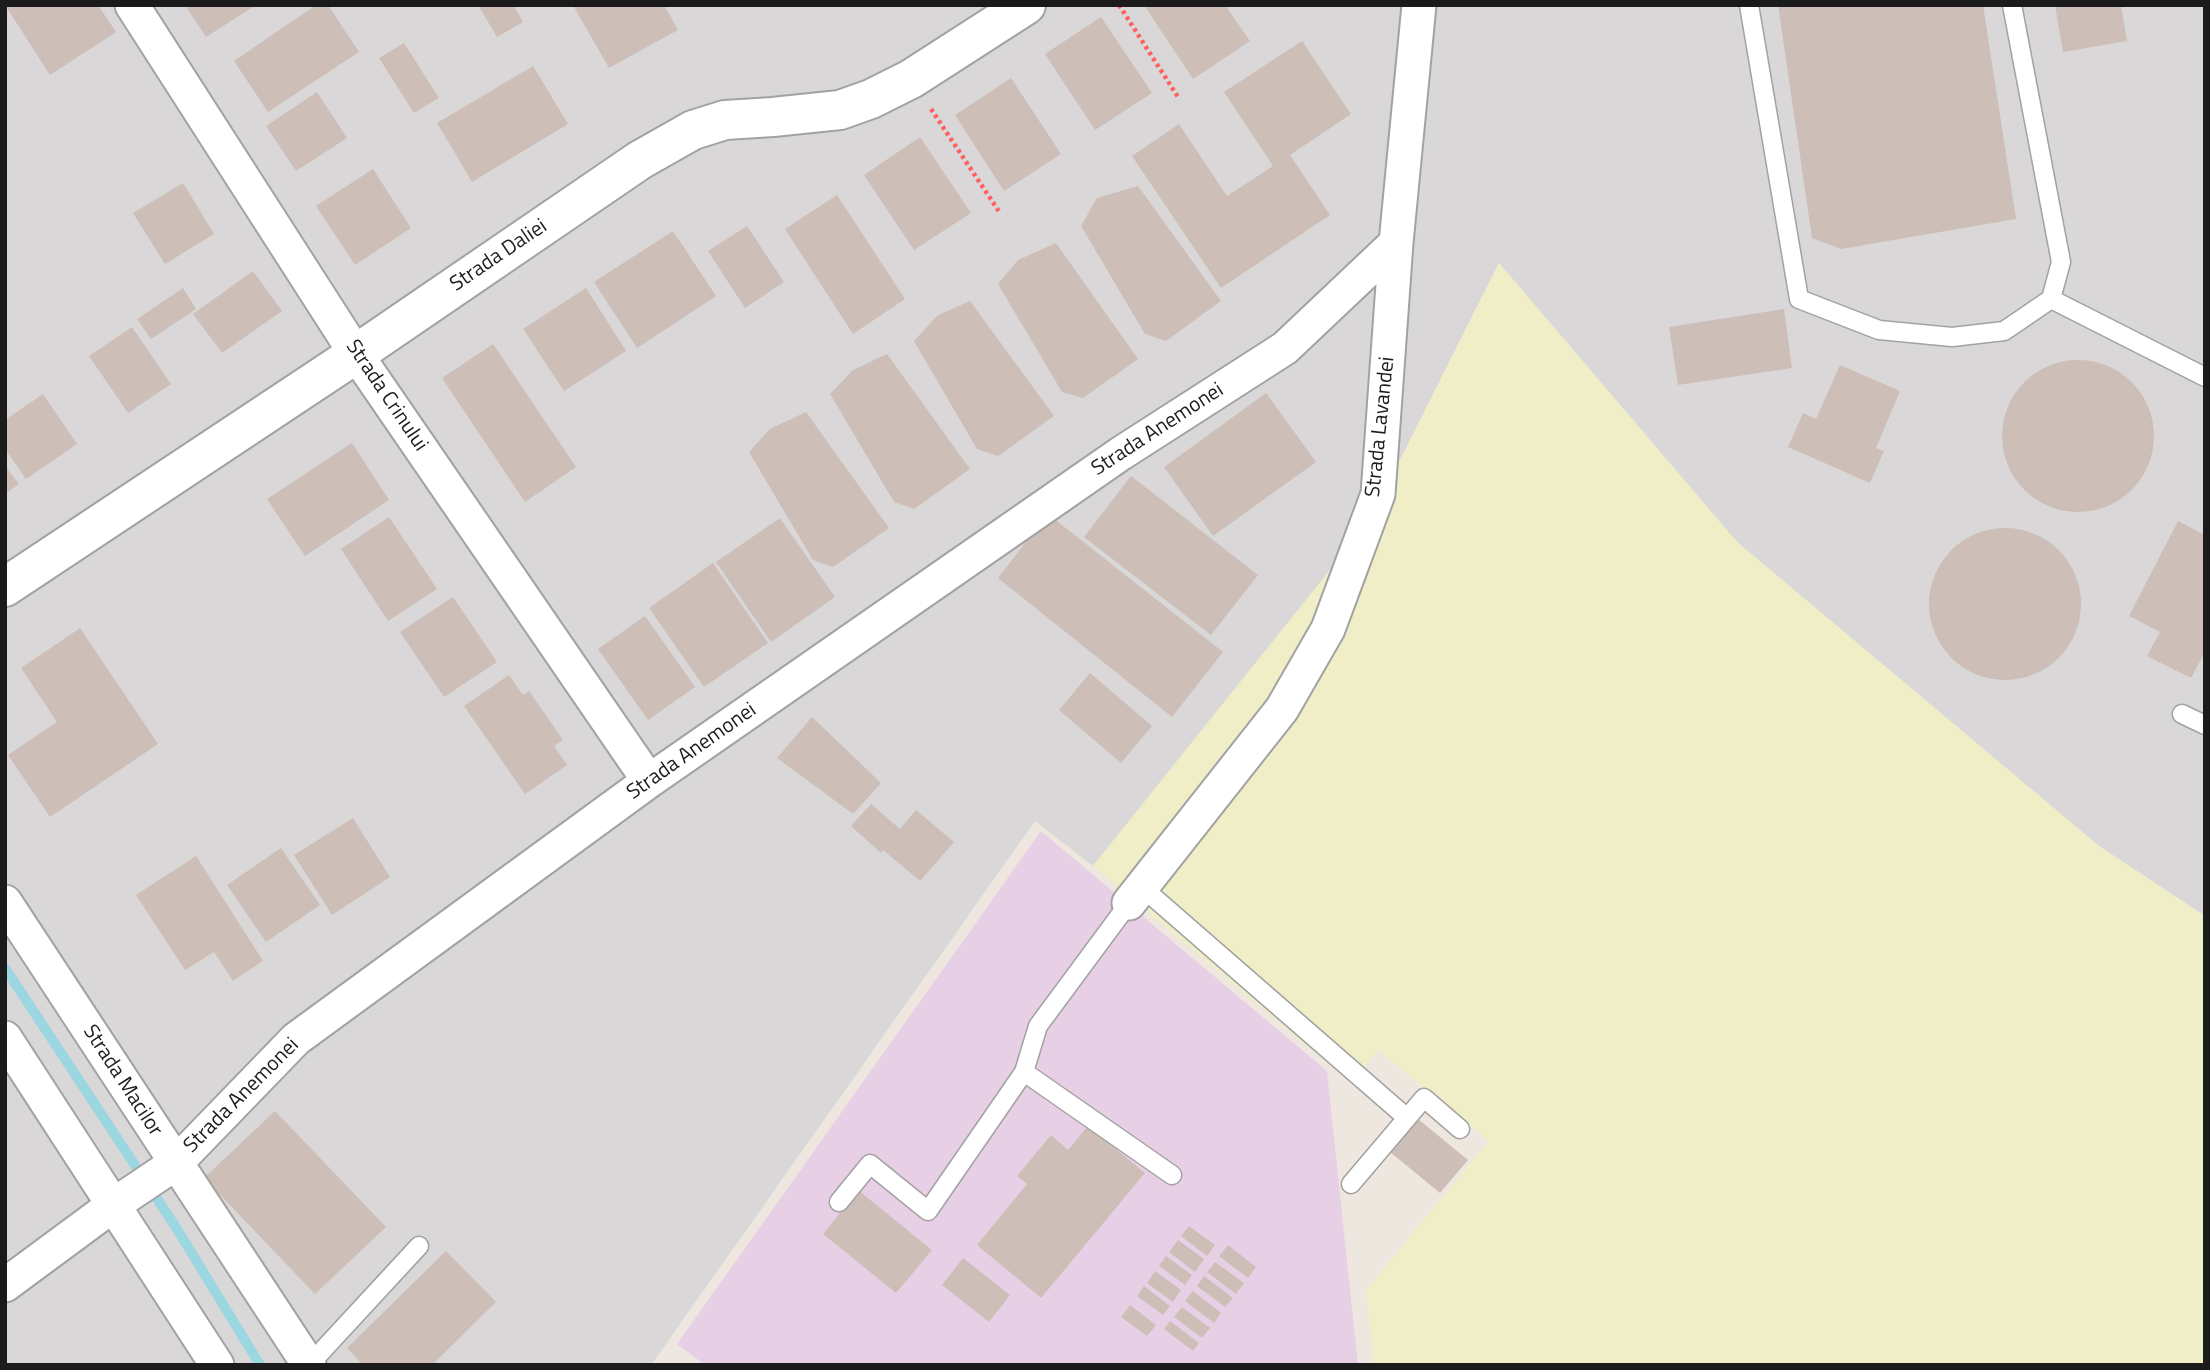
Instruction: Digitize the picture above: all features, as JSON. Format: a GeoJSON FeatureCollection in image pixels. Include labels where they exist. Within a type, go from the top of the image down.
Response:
{"type":"FeatureCollection","features":[{"type":"Feature","properties":{"kind":"street","name":"Strada Crinului"},"geometry":{"type":"LineString","coordinates":[[132,5],[356,354],[649,781]]}},
{"type":"Feature","properties":{"kind":"street","name":"Strada Daliei"},"geometry":{"type":"LineString","coordinates":[[5,587],[356,354],[640,160],[692,130],[726,120],[840,110],[871,99],[911,79],[990,16],[1026,5]]}},
{"type":"Feature","properties":{"kind":"street","name":"Strada Lavandei"},"geometry":{"type":"LineString","coordinates":[[1136,896],[1282,709],[1328,629],[1378,494],[1396,243],[1419,5]]}},
{"type":"Feature","properties":{"kind":"street","name":"Strada Anemonei"},"geometry":{"type":"LineString","coordinates":[[5,1285],[171,1166],[296,1039],[649,781],[1120,454],[1285,348],[1396,243]]}},
{"type":"Feature","properties":{"kind":"street","name":"Strada Macilor"},"geometry":{"type":"LineString","coordinates":[[5,902],[171,1166],[309,1365]]}},
{"type":"Feature","properties":{"kind":"street"},"geometry":{"type":"LineString","coordinates":[[5,1038],[121,1200],[217,1365]]}},
{"type":"Feature","properties":{"kind":"lane"},"geometry":{"type":"LineString","coordinates":[[1749,5],[1799,299],[1879,330],[1952,337],[2004,331],[2051,299],[2061,262],[2012,5]]}},
{"type":"Feature","properties":{"kind":"lane"},"geometry":{"type":"LineString","coordinates":[[2051,299],[2205,377]]}},
{"type":"Feature","properties":{"kind":"lane"},"geometry":{"type":"LineString","coordinates":[[2182,714],[2205,725]]}},
{"type":"Feature","properties":{"kind":"lane"},"geometry":{"type":"LineString","coordinates":[[839,1202],[870,1164],[928,1212],[1024,1072],[1038,1026],[1136,896],[1407,1118]]}},
{"type":"Feature","properties":{"kind":"lane"},"geometry":{"type":"LineString","coordinates":[[1024,1072],[1172,1175]]}},
{"type":"Feature","properties":{"kind":"lane"},"geometry":{"type":"LineString","coordinates":[[1351,1184],[1424,1098],[1460,1129]]}},
{"type":"Feature","properties":{"kind":"lane"},"geometry":{"type":"LineString","coordinates":[[309,1365],[419,1246]]}},
{"type":"Feature","properties":{"kind":"path"},"geometry":{"type":"LineString","coordinates":[[1119,5],[1178,97]]}},
{"type":"Feature","properties":{"kind":"path"},"geometry":{"type":"LineString","coordinates":[[911,79],[1000,213]]}},
{"type":"Feature","properties":{"kind":"shaded area"},"geometry":{"type":"Polygon","coordinates":[[[5,5],[2205,5],[2205,916],[2099,846],[1737,542],[1499,263],[1370,520],[1093,866],[1035,821],[651,1365],[5,1365],[5,5]]]}},
{"type":"Feature","properties":{"kind":"shaded area"},"geometry":{"type":"Polygon","coordinates":[[[1041,831],[1327,1071],[1358,1365],[705,1365],[677,1344],[1041,831]]]}},
{"type":"Feature","properties":{"kind":"green space"},"geometry":{"type":"Polygon","coordinates":[[[1499,263],[1737,542],[2099,846],[2205,916],[2205,1365],[1374,1365],[1366,1290],[1489,1141],[1378,1050],[1351,1083],[1093,866],[1370,520],[1499,263]]]}},
{"type":"Feature","properties":{"kind":"building"},"geometry":{"type":"Polygon","coordinates":[[[5,5],[98,5],[116,32],[50,75],[5,5]]]}},
{"type":"Feature","properties":{"kind":"building"},"geometry":{"type":"Polygon","coordinates":[[[185,5],[256,5],[206,37],[185,5]]]}},
{"type":"Feature","properties":{"kind":"building"},"geometry":{"type":"Polygon","coordinates":[[[316,5],[328,5],[359,52],[268,112],[234,61],[316,5]]]}},
{"type":"Feature","properties":{"kind":"building"},"geometry":{"type":"Polygon","coordinates":[[[478,5],[513,5],[523,22],[497,37],[478,5]]]}},
{"type":"Feature","properties":{"kind":"building"},"geometry":{"type":"Polygon","coordinates":[[[573,5],[664,5],[678,30],[609,68],[573,5]]]}},
{"type":"Feature","properties":{"kind":"building"},"geometry":{"type":"Polygon","coordinates":[[[1144,5],[1225,5],[1250,41],[1193,79],[1144,5]]]}},
{"type":"Feature","properties":{"kind":"building"},"geometry":{"type":"Polygon","coordinates":[[[1778,5],[1983,5],[2016,219],[1841,249],[1812,238],[1778,5]]]}},
{"type":"Feature","properties":{"kind":"building"},"geometry":{"type":"Polygon","coordinates":[[[2055,5],[2121,5],[2127,41],[2063,52],[2055,5]]]}},
{"type":"Feature","properties":{"kind":"building"},"geometry":{"type":"Polygon","coordinates":[[[1101,17],[1152,93],[1095,130],[1045,54],[1101,17]]]}},
{"type":"Feature","properties":{"kind":"building"},"geometry":{"type":"Polygon","coordinates":[[[1302,41],[1351,114],[1290,155],[1330,215],[1221,288],[1132,156],[1179,124],[1227,196],[1273,166],[1224,92],[1302,41]]]}},
{"type":"Feature","properties":{"kind":"building"},"geometry":{"type":"Polygon","coordinates":[[[404,43],[439,98],[414,113],[379,58],[404,43]]]}},
{"type":"Feature","properties":{"kind":"building"},"geometry":{"type":"Polygon","coordinates":[[[533,66],[568,124],[472,182],[437,123],[533,66]]]}},
{"type":"Feature","properties":{"kind":"building"},"geometry":{"type":"Polygon","coordinates":[[[1011,78],[1061,154],[1004,191],[955,115],[1011,78]]]}},
{"type":"Feature","properties":{"kind":"building"},"geometry":{"type":"Polygon","coordinates":[[[317,92],[347,138],[296,171],[266,126],[317,92]]]}},
{"type":"Feature","properties":{"kind":"building"},"geometry":{"type":"Polygon","coordinates":[[[920,137],[971,213],[914,250],[864,175],[920,137]]]}},
{"type":"Feature","properties":{"kind":"building"},"geometry":{"type":"Polygon","coordinates":[[[373,169],[411,228],[355,265],[316,206],[373,169]]]}},
{"type":"Feature","properties":{"kind":"building"},"geometry":{"type":"Polygon","coordinates":[[[183,183],[214,234],[165,264],[133,213],[183,183]]]}},
{"type":"Feature","properties":{"kind":"building"},"geometry":{"type":"Polygon","coordinates":[[[1138,186],[1221,301],[1166,341],[1145,334],[1081,226],[1097,198],[1138,186]]]}},
{"type":"Feature","properties":{"kind":"building"},"geometry":{"type":"Polygon","coordinates":[[[837,195],[905,299],[853,334],[785,229],[837,195]]]}},
{"type":"Feature","properties":{"kind":"building"},"geometry":{"type":"Polygon","coordinates":[[[747,226],[784,282],[745,308],[708,251],[747,226]]]}},
{"type":"Feature","properties":{"kind":"building"},"geometry":{"type":"Polygon","coordinates":[[[673,231],[716,296],[637,348],[594,282],[673,231]]]}},
{"type":"Feature","properties":{"kind":"building"},"geometry":{"type":"Polygon","coordinates":[[[1056,243],[1138,359],[1083,398],[1062,392],[998,284],[1018,260],[1056,243]]]}},
{"type":"Feature","properties":{"kind":"building"},"geometry":{"type":"Polygon","coordinates":[[[253,271],[282,311],[222,353],[193,314],[253,271]]]}},
{"type":"Feature","properties":{"kind":"building"},"geometry":{"type":"Polygon","coordinates":[[[183,288],[196,309],[151,339],[137,319],[183,288]]]}},
{"type":"Feature","properties":{"kind":"building"},"geometry":{"type":"Polygon","coordinates":[[[586,288],[626,351],[564,391],[523,329],[586,288]]]}},
{"type":"Feature","properties":{"kind":"building"},"geometry":{"type":"Polygon","coordinates":[[[970,301],[1054,416],[998,456],[977,449],[914,341],[938,315],[970,301]]]}},
{"type":"Feature","properties":{"kind":"building"},"geometry":{"type":"Polygon","coordinates":[[[1784,309],[1792,368],[1678,385],[1669,327],[1784,309]]]}},
{"type":"Feature","properties":{"kind":"building"},"geometry":{"type":"Polygon","coordinates":[[[132,327],[171,384],[128,413],[89,356],[132,327]]]}},
{"type":"Feature","properties":{"kind":"building"},"geometry":{"type":"Polygon","coordinates":[[[493,344],[576,467],[525,502],[442,378],[493,344]]]}},
{"type":"Feature","properties":{"kind":"building"},"geometry":{"type":"Polygon","coordinates":[[[887,354],[970,469],[914,509],[894,502],[830,394],[853,370],[887,354]]]}},
{"type":"Feature","properties":{"kind":"building"},"geometry":{"type":"Polygon","coordinates":[[[2078,360],[2107,366],[2132,382],[2148,407],[2154,436],[2148,465],[2132,490],[2107,506],[2078,512],[2049,506],[2024,490],[2008,465],[2002,436],[2008,407],[2024,382],[2049,366],[2078,360]]]}},
{"type":"Feature","properties":{"kind":"building"},"geometry":{"type":"Polygon","coordinates":[[[1840,365],[1900,391],[1876,448],[1884,451],[1870,483],[1788,447],[1803,413],[1816,419],[1840,365]]]}},
{"type":"Feature","properties":{"kind":"building"},"geometry":{"type":"Polygon","coordinates":[[[1266,393],[1316,462],[1213,536],[1164,467],[1266,393]]]}},
{"type":"Feature","properties":{"kind":"building"},"geometry":{"type":"Polygon","coordinates":[[[43,394],[77,444],[26,479],[5,449],[5,420],[43,394]]]}},
{"type":"Feature","properties":{"kind":"building"},"geometry":{"type":"Polygon","coordinates":[[[806,412],[889,528],[833,567],[813,560],[749,452],[770,429],[806,412]]]}},
{"type":"Feature","properties":{"kind":"building"},"geometry":{"type":"Polygon","coordinates":[[[352,443],[389,500],[305,556],[267,499],[352,443]]]}},
{"type":"Feature","properties":{"kind":"building"},"geometry":{"type":"Polygon","coordinates":[[[5,466],[19,484],[5,494],[5,466]]]}},
{"type":"Feature","properties":{"kind":"building"},"geometry":{"type":"Polygon","coordinates":[[[1131,476],[1258,575],[1211,635],[1084,537],[1131,476]]]}},
{"type":"Feature","properties":{"kind":"building"},"geometry":{"type":"Polygon","coordinates":[[[1048,514],[1223,652],[1172,717],[998,578],[1048,514]]]}},
{"type":"Feature","properties":{"kind":"building"},"geometry":{"type":"Polygon","coordinates":[[[389,517],[437,589],[388,621],[341,549],[389,517]]]}},
{"type":"Feature","properties":{"kind":"building"},"geometry":{"type":"Polygon","coordinates":[[[780,518],[835,597],[771,642],[716,562],[780,518]]]}},
{"type":"Feature","properties":{"kind":"building"},"geometry":{"type":"Polygon","coordinates":[[[2178,521],[2205,535],[2205,652],[2191,678],[2147,656],[2160,632],[2129,616],[2178,521]]]}},
{"type":"Feature","properties":{"kind":"building"},"geometry":{"type":"Polygon","coordinates":[[[2005,528],[2034,534],[2059,550],[2075,575],[2081,604],[2075,633],[2059,658],[2034,674],[2005,680],[1976,674],[1951,658],[1935,633],[1929,604],[1935,575],[1951,550],[1976,534],[2005,528]]]}},
{"type":"Feature","properties":{"kind":"building"},"geometry":{"type":"Polygon","coordinates":[[[713,563],[768,643],[704,687],[649,608],[713,563]]]}},
{"type":"Feature","properties":{"kind":"building"},"geometry":{"type":"Polygon","coordinates":[[[453,597],[497,662],[444,697],[400,632],[453,597]]]}},
{"type":"Feature","properties":{"kind":"building"},"geometry":{"type":"Polygon","coordinates":[[[645,616],[695,687],[648,720],[598,649],[645,616]]]}},
{"type":"Feature","properties":{"kind":"building"},"geometry":{"type":"Polygon","coordinates":[[[80,628],[158,744],[50,817],[8,755],[57,722],[21,668],[80,628]]]}},
{"type":"Feature","properties":{"kind":"building"},"geometry":{"type":"Polygon","coordinates":[[[1090,673],[1152,726],[1121,763],[1059,710],[1090,673]]]}},
{"type":"Feature","properties":{"kind":"building"},"geometry":{"type":"Polygon","coordinates":[[[509,675],[523,695],[529,691],[563,740],[554,746],[567,765],[525,794],[464,706],[509,675]]]}},
{"type":"Feature","properties":{"kind":"building"},"geometry":{"type":"Polygon","coordinates":[[[812,717],[881,783],[853,814],[777,758],[812,717]]]}},
{"type":"Feature","properties":{"kind":"building"},"geometry":{"type":"Polygon","coordinates":[[[871,804],[900,829],[916,810],[954,842],[920,881],[883,850],[881,853],[851,826],[871,804]]]}},
{"type":"Feature","properties":{"kind":"building"},"geometry":{"type":"Polygon","coordinates":[[[353,818],[390,877],[332,915],[294,855],[353,818]]]}},
{"type":"Feature","properties":{"kind":"building"},"geometry":{"type":"Polygon","coordinates":[[[281,848],[320,905],[266,942],[227,885],[281,848]]]}},
{"type":"Feature","properties":{"kind":"building"},"geometry":{"type":"Polygon","coordinates":[[[196,856],[263,961],[233,981],[214,952],[185,970],[136,895],[196,856]]]}},
{"type":"Feature","properties":{"kind":"building"},"geometry":{"type":"Polygon","coordinates":[[[275,1111],[386,1227],[315,1294],[204,1178],[275,1111]]]}},
{"type":"Feature","properties":{"kind":"building"},"geometry":{"type":"Polygon","coordinates":[[[1418,1119],[1468,1160],[1440,1193],[1390,1152],[1418,1119]]]}},
{"type":"Feature","properties":{"kind":"building"},"geometry":{"type":"Polygon","coordinates":[[[1088,1126],[1145,1173],[1041,1298],[977,1245],[1027,1184],[1017,1176],[1051,1135],[1068,1150],[1088,1126]]]}},
{"type":"Feature","properties":{"kind":"building"},"geometry":{"type":"Polygon","coordinates":[[[858,1190],[932,1250],[896,1293],[823,1234],[858,1190]]]}},
{"type":"Feature","properties":{"kind":"building"},"geometry":{"type":"Polygon","coordinates":[[[1189,1226],[1215,1245],[1207,1256],[1181,1236],[1189,1226]]]}},
{"type":"Feature","properties":{"kind":"building"},"geometry":{"type":"Polygon","coordinates":[[[1178,1240],[1204,1259],[1195,1272],[1169,1252],[1178,1240]]]}},
{"type":"Feature","properties":{"kind":"building"},"geometry":{"type":"Polygon","coordinates":[[[1228,1245],[1256,1267],[1248,1278],[1219,1256],[1228,1245]]]}},
{"type":"Feature","properties":{"kind":"building"},"geometry":{"type":"Polygon","coordinates":[[[446,1251],[496,1302],[432,1365],[363,1365],[347,1348],[446,1251]]]}},
{"type":"Feature","properties":{"kind":"building"},"geometry":{"type":"Polygon","coordinates":[[[1166,1256],[1192,1275],[1185,1285],[1159,1266],[1166,1256]]]}},
{"type":"Feature","properties":{"kind":"building"},"geometry":{"type":"Polygon","coordinates":[[[963,1258],[1010,1295],[989,1322],[942,1285],[963,1258]]]}},
{"type":"Feature","properties":{"kind":"building"},"geometry":{"type":"Polygon","coordinates":[[[1215,1262],[1244,1283],[1236,1294],[1207,1272],[1215,1262]]]}},
{"type":"Feature","properties":{"kind":"building"},"geometry":{"type":"Polygon","coordinates":[[[1155,1271],[1181,1290],[1173,1302],[1147,1283],[1155,1271]]]}},
{"type":"Feature","properties":{"kind":"building"},"geometry":{"type":"Polygon","coordinates":[[[1204,1276],[1233,1298],[1225,1307],[1197,1286],[1204,1276]]]}},
{"type":"Feature","properties":{"kind":"building"},"geometry":{"type":"Polygon","coordinates":[[[1144,1286],[1170,1306],[1163,1315],[1137,1296],[1144,1286]]]}},
{"type":"Feature","properties":{"kind":"building"},"geometry":{"type":"Polygon","coordinates":[[[1193,1291],[1221,1313],[1214,1323],[1185,1301],[1193,1291]]]}},
{"type":"Feature","properties":{"kind":"building"},"geometry":{"type":"Polygon","coordinates":[[[1130,1305],[1156,1325],[1147,1336],[1121,1317],[1130,1305]]]}},
{"type":"Feature","properties":{"kind":"building"},"geometry":{"type":"Polygon","coordinates":[[[1182,1307],[1210,1328],[1202,1338],[1174,1317],[1182,1307]]]}},
{"type":"Feature","properties":{"kind":"building"},"geometry":{"type":"Polygon","coordinates":[[[1170,1321],[1199,1343],[1193,1351],[1164,1329],[1170,1321]]]}},
{"type":"Feature","properties":{"kind":"waterway"},"geometry":{"type":"LineString","coordinates":[[5,968],[177,1229],[260,1365]]}}]}
